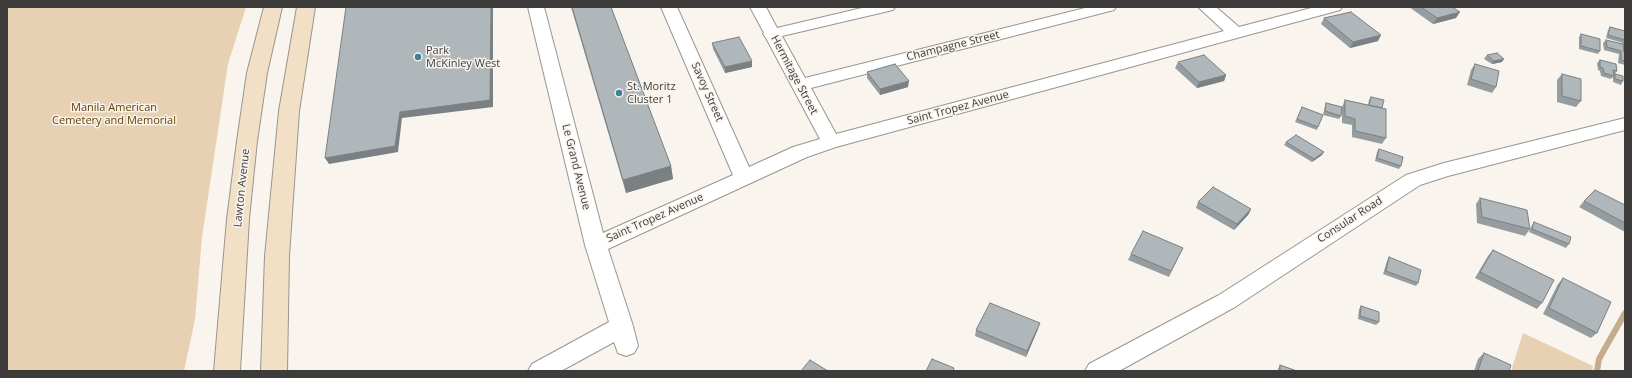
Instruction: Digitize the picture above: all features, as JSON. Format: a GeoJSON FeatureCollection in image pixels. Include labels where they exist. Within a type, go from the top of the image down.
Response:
{"type":"FeatureCollection","features":[{"type":"Feature","properties":{"kind":"main road","name":"Lawton Avenue"},"geometry":{"type":"LineString","coordinates":[[227,371],[238,219],[247,141],[257,73],[273,7]]}},
{"type":"Feature","properties":{"kind":"main road"},"geometry":{"type":"LineString","coordinates":[[274,371],[278,256],[289,111],[306,7]]}},
{"type":"Feature","properties":{"kind":"street","name":"Le Grand Avenue"},"geometry":{"type":"LineString","coordinates":[[536,7],[596,245],[624,336],[540,371]]}},
{"type":"Feature","properties":{"kind":"street","name":"Savoy Street"},"geometry":{"type":"LineString","coordinates":[[669,7],[744,178]]}},
{"type":"Feature","properties":{"kind":"street","name":"Hermitage Street"},"geometry":{"type":"LineString","coordinates":[[758,7],[798,85],[831,142]]}},
{"type":"Feature","properties":{"kind":"street"},"geometry":{"type":"LineString","coordinates":[[772,34],[887,7]]}},
{"type":"Feature","properties":{"kind":"street","name":"Champagne Street"},"geometry":{"type":"LineString","coordinates":[[798,85],[1108,7]]}},
{"type":"Feature","properties":{"kind":"street"},"geometry":{"type":"LineString","coordinates":[[1206,7],[1235,32]]}},
{"type":"Feature","properties":{"kind":"street","name":"Saint Tropez Avenue"},"geometry":{"type":"LineString","coordinates":[[596,245],[800,152],[831,142],[1235,32],[1334,7]]}},
{"type":"Feature","properties":{"kind":"street","name":"Consular Road"},"geometry":{"type":"LineString","coordinates":[[1097,371],[1227,301],[1413,180],[1444,170],[1625,124]]}},
{"type":"Feature","properties":{"kind":"green space","name":"Manila American Cemetery and Memorial"},"geometry":{"type":"Polygon","coordinates":[[[7,7],[246,7],[228,64],[202,237],[195,319],[184,371],[7,371],[7,7]]]}},
{"type":"Feature","properties":{"kind":"green space"},"geometry":{"type":"Polygon","coordinates":[[[1523,333],[1593,366],[1592,371],[1511,371],[1523,333]]]}},
{"type":"Feature","properties":{"kind":"building","name":"Park McKinley West"},"geometry":{"type":"Polygon","coordinates":[[[346,7],[491,7],[490,100],[400,112],[395,146],[325,158],[346,7]]]}},
{"type":"Feature","properties":{"kind":"building","name":"St. Moritz Cluster 1"},"geometry":{"type":"Polygon","coordinates":[[[572,7],[611,7],[671,166],[623,180],[572,7]]]}},
{"type":"Feature","properties":{"kind":"building"},"geometry":{"type":"Polygon","coordinates":[[[1421,7],[1452,7],[1460,12],[1437,18],[1421,7]]]}},
{"type":"Feature","properties":{"kind":"building"},"geometry":{"type":"Polygon","coordinates":[[[1351,12],[1381,35],[1353,42],[1324,18],[1351,12]]]}},
{"type":"Feature","properties":{"kind":"building"},"geometry":{"type":"Polygon","coordinates":[[[1610,27],[1625,31],[1625,40],[1608,35],[1610,27]]]}},
{"type":"Feature","properties":{"kind":"building"},"geometry":{"type":"Polygon","coordinates":[[[1581,34],[1600,39],[1600,51],[1581,46],[1581,34]]]}},
{"type":"Feature","properties":{"kind":"building"},"geometry":{"type":"Polygon","coordinates":[[[739,37],[752,61],[725,67],[712,43],[739,37]]]}},
{"type":"Feature","properties":{"kind":"building"},"geometry":{"type":"Polygon","coordinates":[[[1606,40],[1623,44],[1624,52],[1625,49],[1625,61],[1621,60],[1621,51],[1607,47],[1606,40]]]}},
{"type":"Feature","properties":{"kind":"building"},"geometry":{"type":"Polygon","coordinates":[[[1497,53],[1504,59],[1494,61],[1487,55],[1497,53]]]}},
{"type":"Feature","properties":{"kind":"building"},"geometry":{"type":"Polygon","coordinates":[[[1204,55],[1226,75],[1199,82],[1178,62],[1204,55]]]}},
{"type":"Feature","properties":{"kind":"building"},"geometry":{"type":"Polygon","coordinates":[[[1600,60],[1616,64],[1617,71],[1613,70],[1614,76],[1604,73],[1603,68],[1600,67],[1600,60]]]}},
{"type":"Feature","properties":{"kind":"building"},"geometry":{"type":"Polygon","coordinates":[[[895,64],[909,81],[880,89],[867,72],[895,64]]]}},
{"type":"Feature","properties":{"kind":"building"},"geometry":{"type":"Polygon","coordinates":[[[1475,64],[1499,71],[1496,87],[1471,79],[1475,64]]]}},
{"type":"Feature","properties":{"kind":"building"},"geometry":{"type":"Polygon","coordinates":[[[1562,74],[1581,79],[1581,101],[1562,96],[1562,74]]]}},
{"type":"Feature","properties":{"kind":"building"},"geometry":{"type":"Polygon","coordinates":[[[1615,74],[1623,76],[1623,81],[1615,79],[1615,74]]]}},
{"type":"Feature","properties":{"kind":"building"},"geometry":{"type":"Polygon","coordinates":[[[1371,97],[1384,100],[1382,108],[1369,105],[1371,97]]]}},
{"type":"Feature","properties":{"kind":"building"},"geometry":{"type":"Polygon","coordinates":[[[1345,100],[1386,109],[1386,138],[1355,131],[1355,119],[1345,116],[1345,100]]]}},
{"type":"Feature","properties":{"kind":"building"},"geometry":{"type":"Polygon","coordinates":[[[1326,103],[1342,107],[1341,116],[1325,111],[1326,103]]]}},
{"type":"Feature","properties":{"kind":"building"},"geometry":{"type":"Polygon","coordinates":[[[1302,107],[1323,115],[1318,127],[1297,119],[1302,107]]]}},
{"type":"Feature","properties":{"kind":"building"},"geometry":{"type":"Polygon","coordinates":[[[1296,135],[1324,152],[1314,159],[1286,142],[1296,135]]]}},
{"type":"Feature","properties":{"kind":"building"},"geometry":{"type":"Polygon","coordinates":[[[1379,149],[1403,157],[1401,166],[1377,158],[1379,149]]]}},
{"type":"Feature","properties":{"kind":"building"},"geometry":{"type":"Polygon","coordinates":[[[1213,187],[1251,209],[1237,224],[1198,202],[1213,187]]]}},
{"type":"Feature","properties":{"kind":"building"},"geometry":{"type":"Polygon","coordinates":[[[1595,190],[1625,205],[1625,223],[1584,201],[1595,190]]]}},
{"type":"Feature","properties":{"kind":"building"},"geometry":{"type":"Polygon","coordinates":[[[1480,198],[1527,210],[1530,229],[1482,217],[1480,198]]]}},
{"type":"Feature","properties":{"kind":"building"},"geometry":{"type":"Polygon","coordinates":[[[1534,222],[1571,237],[1569,244],[1532,229],[1534,222]]]}},
{"type":"Feature","properties":{"kind":"building"},"geometry":{"type":"Polygon","coordinates":[[[1143,231],[1183,248],[1171,271],[1131,254],[1143,231]]]}},
{"type":"Feature","properties":{"kind":"building"},"geometry":{"type":"Polygon","coordinates":[[[1493,250],[1554,280],[1542,303],[1480,272],[1493,250]]]}},
{"type":"Feature","properties":{"kind":"building"},"geometry":{"type":"Polygon","coordinates":[[[1389,257],[1421,270],[1418,283],[1386,271],[1389,257]]]}},
{"type":"Feature","properties":{"kind":"building"},"geometry":{"type":"Polygon","coordinates":[[[1563,278],[1611,302],[1597,333],[1549,308],[1563,278]]]}},
{"type":"Feature","properties":{"kind":"building"},"geometry":{"type":"Polygon","coordinates":[[[990,303],[1040,323],[1027,351],[976,330],[990,303]]]}},
{"type":"Feature","properties":{"kind":"building"},"geometry":{"type":"Polygon","coordinates":[[[1361,306],[1379,312],[1379,322],[1360,316],[1361,306]]]}},
{"type":"Feature","properties":{"kind":"building"},"geometry":{"type":"Polygon","coordinates":[[[1484,353],[1511,365],[1509,371],[1478,371],[1484,353]]]}},
{"type":"Feature","properties":{"kind":"building"},"geometry":{"type":"Polygon","coordinates":[[[932,359],[954,368],[953,371],[926,371],[932,359]]]}},
{"type":"Feature","properties":{"kind":"building"},"geometry":{"type":"Polygon","coordinates":[[[810,360],[828,371],[801,371],[810,360]]]}},
{"type":"Feature","properties":{"kind":"building"},"geometry":{"type":"Polygon","coordinates":[[[1280,365],[1297,371],[1280,371],[1280,365]]]}},
{"type":"Feature","properties":{"kind":"waterway"},"geometry":{"type":"LineString","coordinates":[[1597,371],[1599,359],[1625,313]]}},
{"type":"Feature","properties":{"kind":"place","name":"Park McKinley West"},"geometry":{"type":"Point","coordinates":[418,57]}},
{"type":"Feature","properties":{"kind":"place","name":"St. Moritz Cluster 1"},"geometry":{"type":"Point","coordinates":[619,93]}}]}
